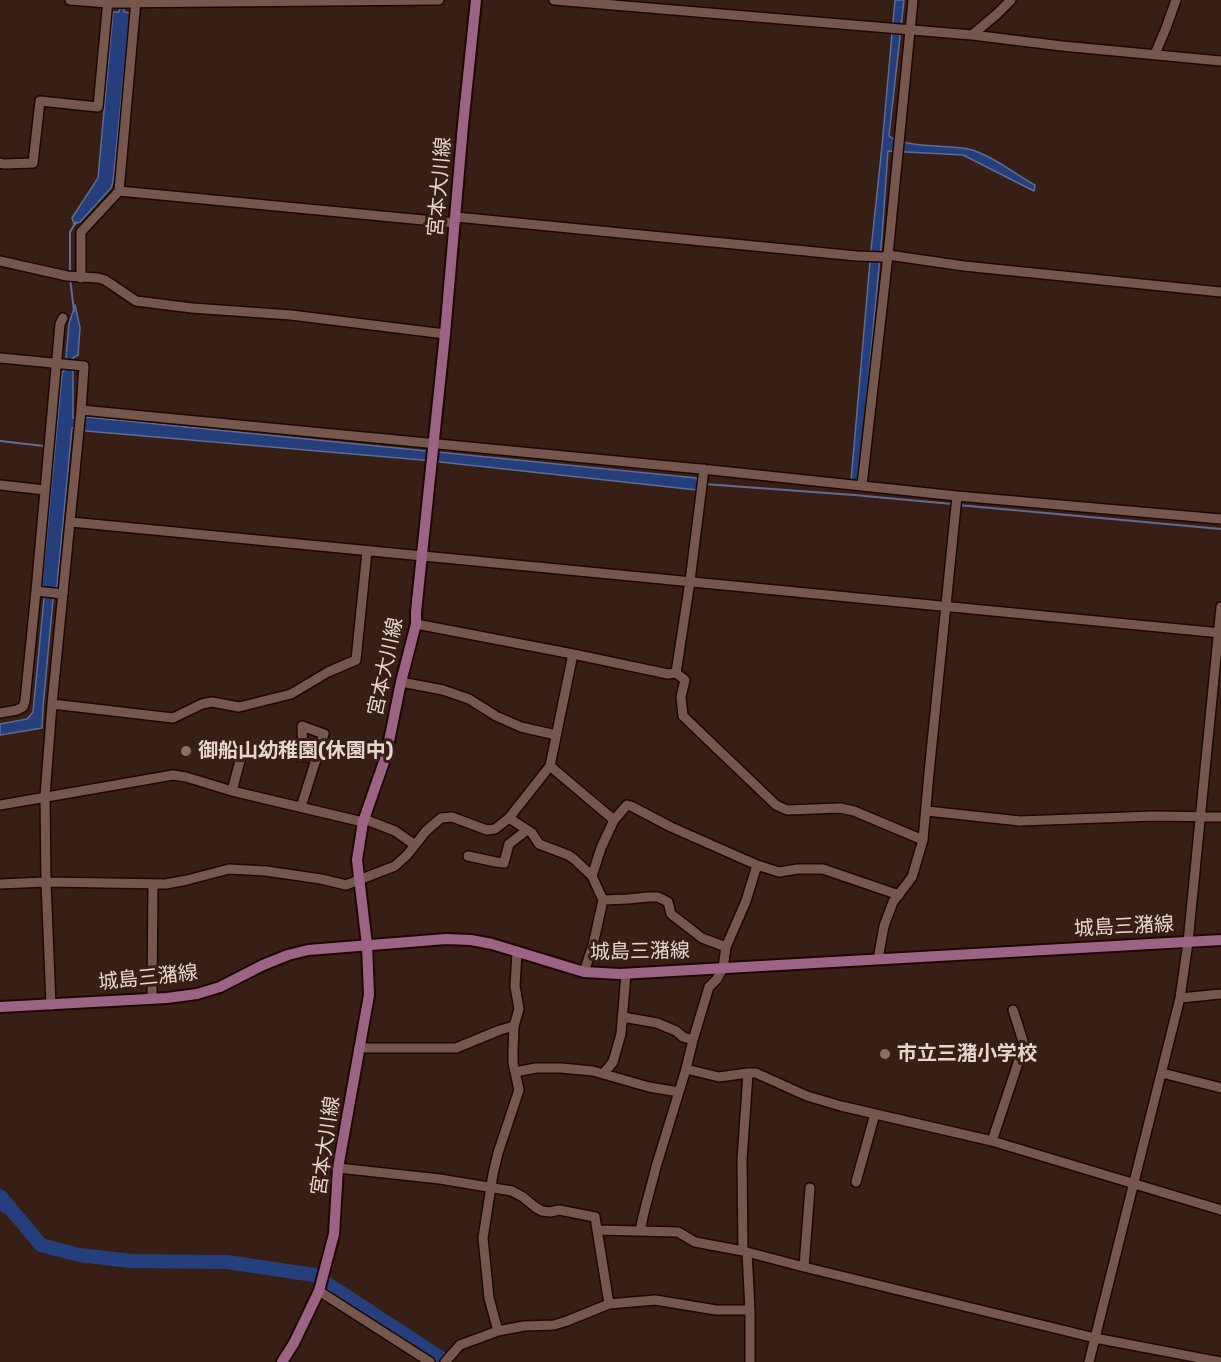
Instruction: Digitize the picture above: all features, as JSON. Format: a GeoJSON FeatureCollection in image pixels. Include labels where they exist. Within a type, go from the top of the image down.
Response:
{"type":"FeatureCollection","features":[{"type":"Feature","properties":{"kind":"main road","name":"宮本大川線"},"geometry":{"type":"LineString","coordinates":[[282,1362],[299,1334],[326,1270],[334,1234],[338,1168],[369,995],[367,945],[357,860],[364,820],[386,756],[416,624],[476,0]]}},
{"type":"Feature","properties":{"kind":"main road","name":"城島三潴線"},"geometry":{"type":"LineString","coordinates":[[0,1007],[152,999],[198,994],[220,987],[288,954],[308,950],[446,939],[492,944],[584,972],[626,974],[1221,940]]}},
{"type":"Feature","properties":{"kind":"street"},"geometry":{"type":"LineString","coordinates":[[70,0],[122,3],[439,0]]}},
{"type":"Feature","properties":{"kind":"street"},"geometry":{"type":"LineString","coordinates":[[554,0],[972,35],[1221,61]]}},
{"type":"Feature","properties":{"kind":"street"},"geometry":{"type":"LineString","coordinates":[[856,484],[886,256],[914,0]]}},
{"type":"Feature","properties":{"kind":"street"},"geometry":{"type":"LineString","coordinates":[[972,35],[1011,0]]}},
{"type":"Feature","properties":{"kind":"street"},"geometry":{"type":"LineString","coordinates":[[1155,54],[1176,0]]}},
{"type":"Feature","properties":{"kind":"street"},"geometry":{"type":"LineString","coordinates":[[0,163],[33,163],[40,101],[98,107],[108,2]]}},
{"type":"Feature","properties":{"kind":"street"},"geometry":{"type":"LineString","coordinates":[[75,277],[81,232],[119,191],[136,2]]}},
{"type":"Feature","properties":{"kind":"street"},"geometry":{"type":"LineString","coordinates":[[119,191],[857,256],[886,256],[1221,292]]}},
{"type":"Feature","properties":{"kind":"street"},"geometry":{"type":"LineString","coordinates":[[0,261],[75,277],[105,280],[136,301],[192,308],[291,315],[445,334]]}},
{"type":"Feature","properties":{"kind":"street"},"geometry":{"type":"LineString","coordinates":[[0,713],[17,710],[23,707],[25,701],[39,592],[45,490],[59,363],[60,324],[63,318]]}},
{"type":"Feature","properties":{"kind":"street"},"geometry":{"type":"LineString","coordinates":[[0,358],[84,366],[71,522],[60,594],[45,796],[51,1005]]}},
{"type":"Feature","properties":{"kind":"street"},"geometry":{"type":"LineString","coordinates":[[81,414],[704,469],[957,496],[1221,519]]}},
{"type":"Feature","properties":{"kind":"street"},"geometry":{"type":"LineString","coordinates":[[676,673],[704,469]]}},
{"type":"Feature","properties":{"kind":"street"},"geometry":{"type":"LineString","coordinates":[[0,485],[45,490]]}},
{"type":"Feature","properties":{"kind":"street"},"geometry":{"type":"LineString","coordinates":[[878,959],[884,926],[893,902],[912,877],[923,840],[957,496]]}},
{"type":"Feature","properties":{"kind":"street"},"geometry":{"type":"LineString","coordinates":[[71,522],[1220,633]]}},
{"type":"Feature","properties":{"kind":"street"},"geometry":{"type":"LineString","coordinates":[[52,704],[173,718],[202,704],[212,702],[239,707],[291,694],[328,672],[356,660],[367,551]]}},
{"type":"Feature","properties":{"kind":"street"},"geometry":{"type":"LineString","coordinates":[[39,592],[60,594]]}},
{"type":"Feature","properties":{"kind":"street"},"geometry":{"type":"LineString","coordinates":[[1089,1362],[1180,998],[1188,942],[1221,607]]}},
{"type":"Feature","properties":{"kind":"street"},"geometry":{"type":"LineString","coordinates":[[416,624],[668,674],[676,673],[685,680],[681,697],[683,716],[776,805],[787,810],[840,808],[854,811],[923,840]]}},
{"type":"Feature","properties":{"kind":"street"},"geometry":{"type":"LineString","coordinates":[[0,884],[46,882],[166,884],[229,869],[266,871],[346,885],[395,866],[426,831],[441,818],[452,817],[487,830],[495,829],[509,818],[550,766],[573,654]]}},
{"type":"Feature","properties":{"kind":"street"},"geometry":{"type":"LineString","coordinates":[[401,682],[443,690],[469,699],[496,716],[521,727],[556,735]]}},
{"type":"Feature","properties":{"kind":"street"},"geometry":{"type":"LineString","coordinates":[[301,807],[324,734],[303,726],[303,756]]}},
{"type":"Feature","properties":{"kind":"street"},"geometry":{"type":"LineString","coordinates":[[232,791],[243,749],[316,759]]}},
{"type":"Feature","properties":{"kind":"street"},"geometry":{"type":"LineString","coordinates":[[550,766],[614,820]]}},
{"type":"Feature","properties":{"kind":"street"},"geometry":{"type":"LineString","coordinates":[[0,805],[173,775],[232,791],[364,820],[395,831],[415,845]]}},
{"type":"Feature","properties":{"kind":"street"},"geometry":{"type":"LineString","coordinates":[[592,876],[614,820],[627,805],[670,827],[778,872],[823,869],[899,894]]}},
{"type":"Feature","properties":{"kind":"street"},"geometry":{"type":"LineString","coordinates":[[927,811],[1020,821],[1154,816],[1221,817]]}},
{"type":"Feature","properties":{"kind":"street"},"geometry":{"type":"LineString","coordinates":[[509,818],[532,833],[539,844],[568,855],[592,876],[603,900],[593,945],[584,972]]}},
{"type":"Feature","properties":{"kind":"street"},"geometry":{"type":"LineString","coordinates":[[468,856],[504,863],[509,844],[527,830]]}},
{"type":"Feature","properties":{"kind":"street"},"geometry":{"type":"LineString","coordinates":[[640,1231],[656,1167],[709,987],[723,968],[726,947],[746,902],[757,865]]}},
{"type":"Feature","properties":{"kind":"street"},"geometry":{"type":"LineString","coordinates":[[152,999],[153,884]]}},
{"type":"Feature","properties":{"kind":"street"},"geometry":{"type":"LineString","coordinates":[[603,900],[658,897],[668,902],[671,914],[702,938],[726,947]]}},
{"type":"Feature","properties":{"kind":"street"},"geometry":{"type":"LineString","coordinates":[[498,1330],[489,1298],[483,1238],[498,1152],[519,1090],[513,1050],[514,1026],[519,1009],[515,986],[516,952]]}},
{"type":"Feature","properties":{"kind":"street"},"geometry":{"type":"LineString","coordinates":[[603,1074],[613,1062],[617,1051],[623,1017],[626,974]]}},
{"type":"Feature","properties":{"kind":"street"},"geometry":{"type":"LineString","coordinates":[[1180,998],[1221,994]]}},
{"type":"Feature","properties":{"kind":"street"},"geometry":{"type":"LineString","coordinates":[[992,1141],[1023,1048],[1013,1010]]}},
{"type":"Feature","properties":{"kind":"street"},"geometry":{"type":"LineString","coordinates":[[623,1017],[657,1023],[693,1040]]}},
{"type":"Feature","properties":{"kind":"street"},"geometry":{"type":"LineString","coordinates":[[359,1048],[456,1048],[514,1026]]}},
{"type":"Feature","properties":{"kind":"street"},"geometry":{"type":"LineString","coordinates":[[515,1072],[536,1068],[592,1071],[649,1087],[679,1092]]}},
{"type":"Feature","properties":{"kind":"street"},"geometry":{"type":"LineString","coordinates":[[686,1068],[719,1077],[756,1073],[807,1096],[992,1141],[1221,1210]]}},
{"type":"Feature","properties":{"kind":"street"},"geometry":{"type":"LineString","coordinates":[[747,1073],[742,1160],[745,1251],[750,1310],[750,1362]]}},
{"type":"Feature","properties":{"kind":"street"},"geometry":{"type":"LineString","coordinates":[[1162,1073],[1221,1088]]}},
{"type":"Feature","properties":{"kind":"street"},"geometry":{"type":"LineString","coordinates":[[856,1182],[875,1114]]}},
{"type":"Feature","properties":{"kind":"street"},"geometry":{"type":"LineString","coordinates":[[338,1168],[440,1179],[512,1191],[542,1211],[559,1210],[595,1217],[609,1304]]}},
{"type":"Feature","properties":{"kind":"street"},"geometry":{"type":"LineString","coordinates":[[804,1268],[810,1188]]}},
{"type":"Feature","properties":{"kind":"street"},"geometry":{"type":"LineString","coordinates":[[597,1230],[678,1232],[695,1242],[745,1251],[804,1268],[1095,1338],[1221,1362]]}},
{"type":"Feature","properties":{"kind":"street"},"geometry":{"type":"LineString","coordinates":[[320,1288],[430,1362]]}},
{"type":"Feature","properties":{"kind":"street"},"geometry":{"type":"LineString","coordinates":[[447,1359],[460,1345],[498,1330],[554,1325],[609,1304],[655,1300],[716,1310],[750,1310]]}},
{"type":"Feature","properties":{"kind":"water"},"geometry":{"type":"Polygon","coordinates":[[[121,0],[125,0],[124,12],[130,13],[113,182],[111,188],[80,222],[74,224],[72,218],[98,178],[113,12],[119,12],[121,0]]]}},
{"type":"Feature","properties":{"kind":"water"},"geometry":{"type":"Polygon","coordinates":[[[895,0],[904,0],[889,136],[905,143],[976,151],[1035,185],[1034,191],[963,155],[888,151],[860,468],[857,481],[851,481],[871,250],[895,0]]]}},
{"type":"Feature","properties":{"kind":"water"},"geometry":{"type":"Polygon","coordinates":[[[75,305],[80,328],[78,355],[73,358],[73,418],[87,417],[697,478],[697,490],[422,460],[72,428],[57,586],[54,589],[42,728],[0,735],[0,724],[27,719],[33,712],[45,588],[42,585],[62,373],[65,369],[69,324],[75,305]]]}},
{"type":"Feature","properties":{"kind":"waterway"},"geometry":{"type":"LineString","coordinates":[[70,272],[70,232],[76,222]]}},
{"type":"Feature","properties":{"kind":"waterway"},"geometry":{"type":"LineString","coordinates":[[70,278],[74,311]]}},
{"type":"Feature","properties":{"kind":"waterway"},"geometry":{"type":"LineString","coordinates":[[0,441],[44,446]]}},
{"type":"Feature","properties":{"kind":"waterway"},"geometry":{"type":"LineString","coordinates":[[704,484],[952,504]]}},
{"type":"Feature","properties":{"kind":"waterway"},"geometry":{"type":"LineString","coordinates":[[958,505],[1221,529]]}},
{"type":"Feature","properties":{"kind":"waterway"},"geometry":{"type":"LineString","coordinates":[[0,1196],[41,1245],[79,1255],[131,1261],[227,1262],[314,1275],[447,1362]]}},
{"type":"Feature","properties":{"kind":"waterway"},"geometry":{"type":"LineString","coordinates":[[4,1209],[8,1205]]}},
{"type":"Feature","properties":{"kind":"place","name":"御船山幼稚園(休園中)"},"geometry":{"type":"Point","coordinates":[186,751]}},
{"type":"Feature","properties":{"kind":"place","name":"市立三潴小学校"},"geometry":{"type":"Point","coordinates":[885,1054]}}]}
